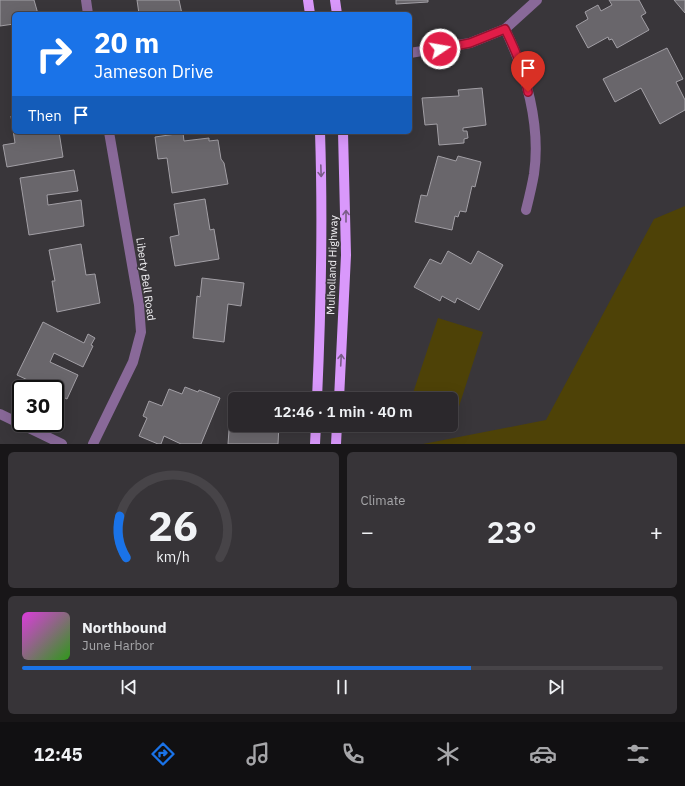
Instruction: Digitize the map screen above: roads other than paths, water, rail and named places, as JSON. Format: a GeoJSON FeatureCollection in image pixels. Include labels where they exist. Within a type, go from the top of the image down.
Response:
{"type":"FeatureCollection","features":[{"type":"Feature","properties":{"kind":"main road"},"geometry":{"type":"LineString","coordinates":[[308,0],[310,12]]}},
{"type":"Feature","properties":{"kind":"main road"},"geometry":{"type":"LineString","coordinates":[[335,0],[337,12]]}},
{"type":"Feature","properties":{"kind":"main road","name":"Mulholland Highway"},"geometry":{"type":"LineString","coordinates":[[318,392],[321,320],[322,192],[320,134]]}},
{"type":"Feature","properties":{"kind":"main road","name":"Mulholland Highway"},"geometry":{"type":"LineString","coordinates":[[339,392],[346,255],[343,134]]}},
{"type":"Feature","properties":{"kind":"main road"},"geometry":{"type":"LineString","coordinates":[[315,444],[316,432]]}},
{"type":"Feature","properties":{"kind":"main road"},"geometry":{"type":"LineString","coordinates":[[336,444],[337,432]]}},
{"type":"Feature","properties":{"kind":"street"},"geometry":{"type":"LineString","coordinates":[[86,0],[88,12]]}},
{"type":"Feature","properties":{"kind":"street"},"geometry":{"type":"LineString","coordinates":[[412,53],[470,43],[505,29],[537,0]]}},
{"type":"Feature","properties":{"kind":"street"},"geometry":{"type":"LineString","coordinates":[[505,29],[517,54],[526,79],[535,129],[534,173],[526,210]]}},
{"type":"Feature","properties":{"kind":"street","name":"Liberty Bell Road"},"geometry":{"type":"LineString","coordinates":[[93,444],[134,362],[141,332],[139,305],[109,134]]}},
{"type":"Feature","properties":{"kind":"street"},"geometry":{"type":"LineString","coordinates":[[0,414],[62,444]]}}]}
